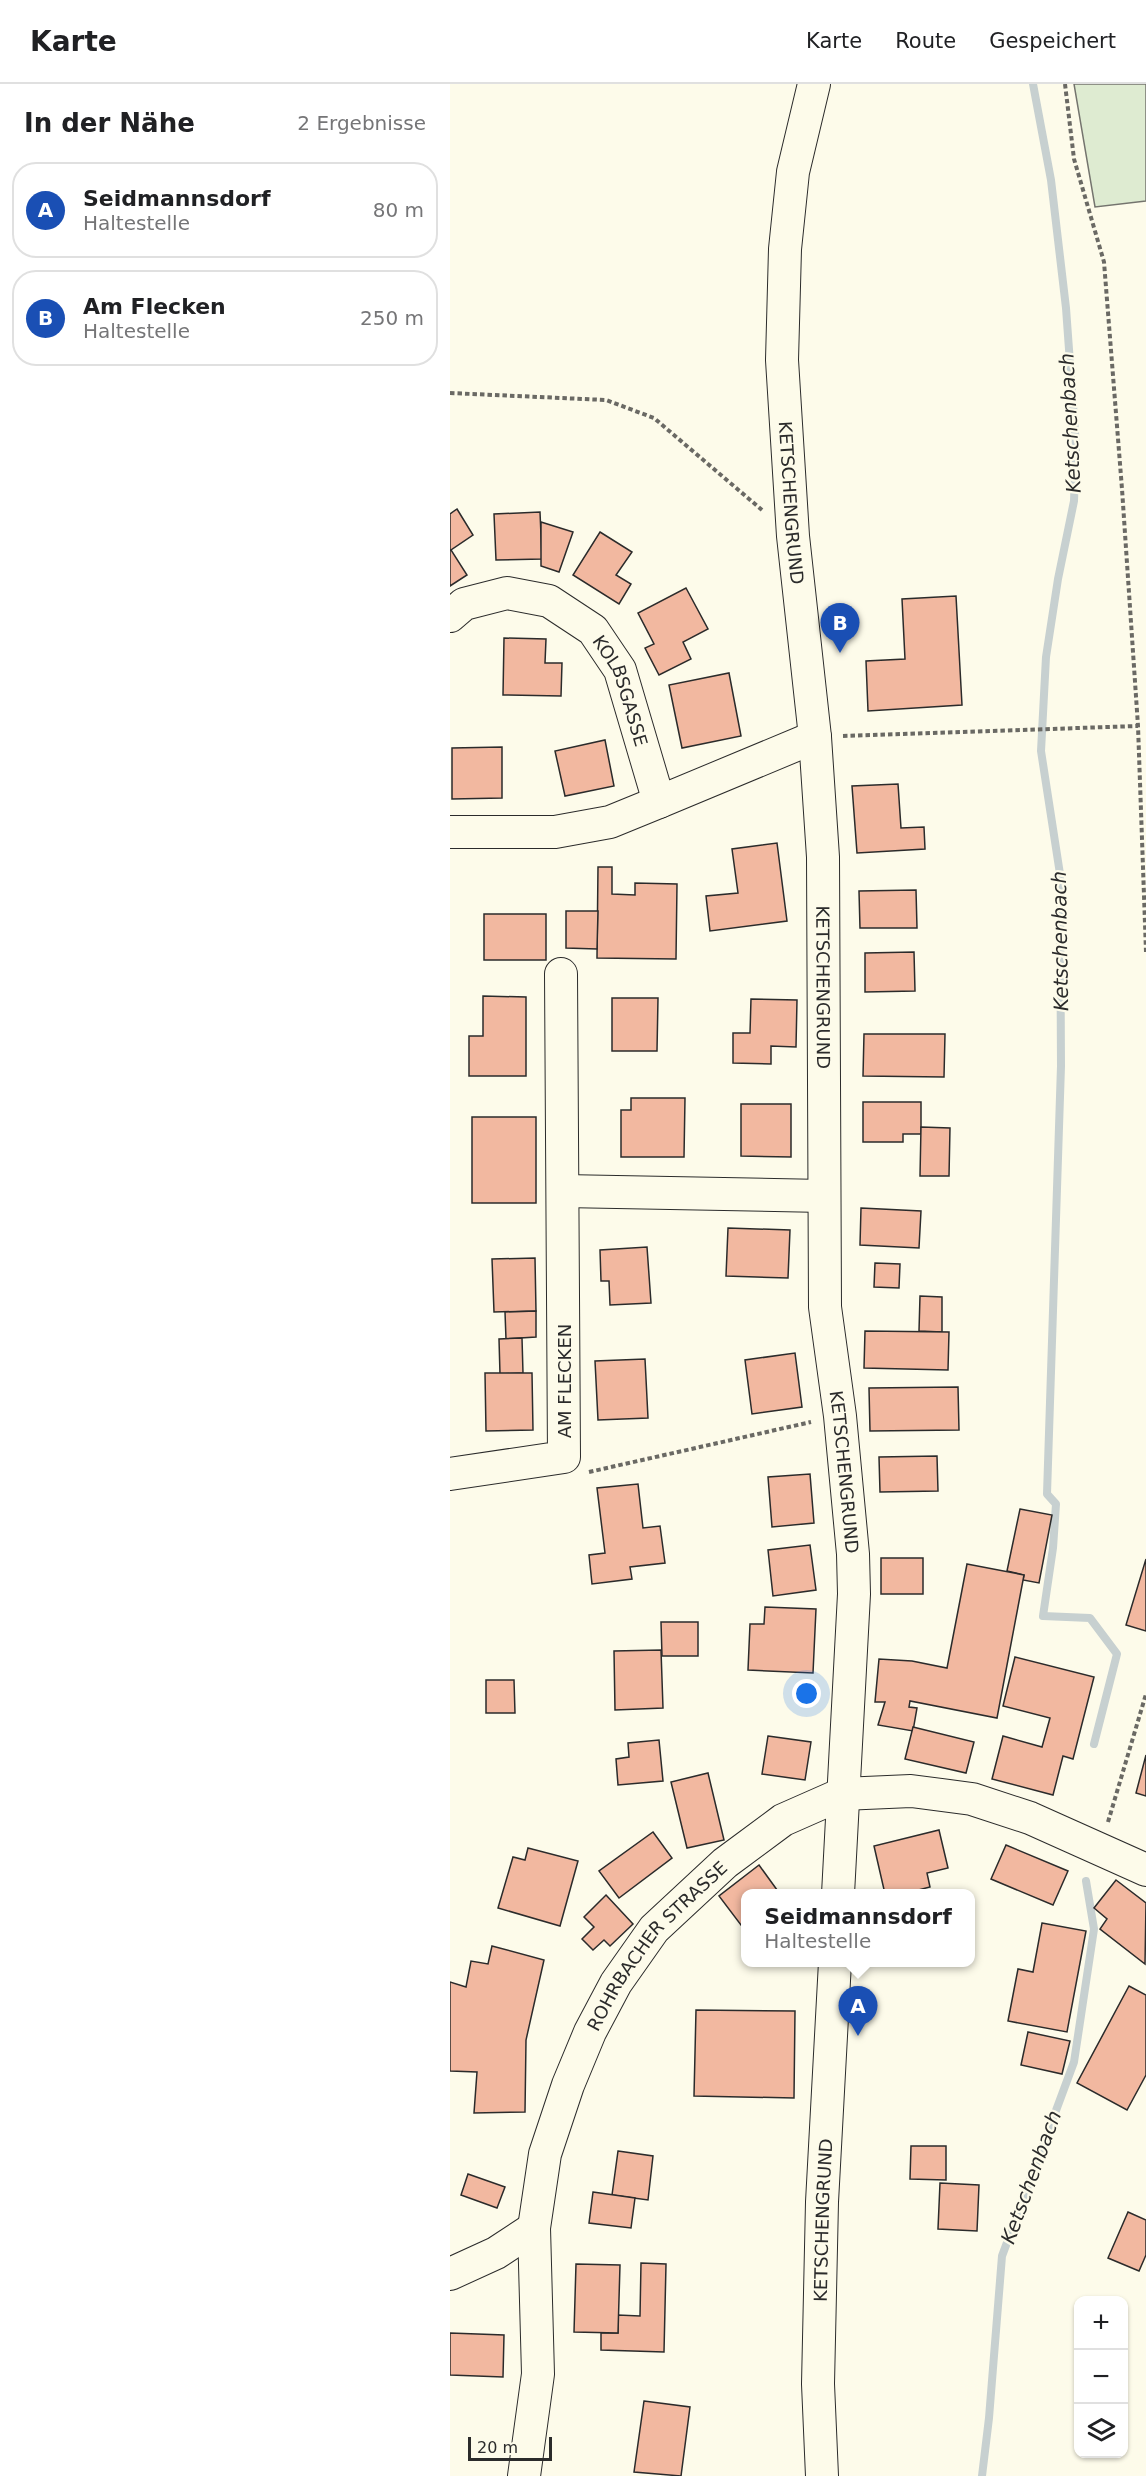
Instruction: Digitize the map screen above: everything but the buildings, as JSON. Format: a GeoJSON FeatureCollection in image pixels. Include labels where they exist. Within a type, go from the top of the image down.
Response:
{"type":"FeatureCollection","features":[{"type":"Feature","properties":{"kind":"street","name":"KETSCHENGRUND"},"geometry":{"type":"LineString","coordinates":[[814,84],[793,172],[785,249],[782,360],[793,536],[815,737],[823,857],[825,1307],[840,1416],[853,1554],[854,1593],[838,1889]]}},
{"type":"Feature","properties":{"kind":"street","name":"KOLBSGASSE"},"geometry":{"type":"LineString","coordinates":[[450,616],[464,604],[507,593],[549,602],[593,630],[620,670],[659,802]]}},
{"type":"Feature","properties":{"kind":"street"},"geometry":{"type":"LineString","coordinates":[[450,832],[555,832],[610,822],[815,737]]}},
{"type":"Feature","properties":{"kind":"street","name":"AM FLECKEN"},"geometry":{"type":"LineString","coordinates":[[450,1474],[564,1457],[561,974]]}},
{"type":"Feature","properties":{"kind":"street"},"geometry":{"type":"LineString","coordinates":[[564,1191],[824,1196]]}},
{"type":"Feature","properties":{"kind":"street","name":"ROHRBACHER STRASSE"},"geometry":{"type":"LineString","coordinates":[[524,2476],[538,2373],[534,2228],[545,2154],[568,2085],[590,2032],[616,1983],[654,1929],[724,1863],[783,1820],[842,1794],[911,1791],[972,1799],[1030,1818],[1146,1870]]}},
{"type":"Feature","properties":{"kind":"street","name":"KETSCHENGRUND"},"geometry":{"type":"LineString","coordinates":[[822,2476],[819,2441],[822,2202],[835,1967]]}},
{"type":"Feature","properties":{"kind":"street"},"geometry":{"type":"LineString","coordinates":[[450,2274],[496,2253],[534,2228]]}},
{"type":"Feature","properties":{"kind":"path"},"geometry":{"type":"LineString","coordinates":[[1065,84],[1074,159],[1104,262],[1138,726],[1146,952]]}},
{"type":"Feature","properties":{"kind":"path"},"geometry":{"type":"LineString","coordinates":[[450,393],[606,400],[654,418],[793,536]]}},
{"type":"Feature","properties":{"kind":"path"},"geometry":{"type":"LineString","coordinates":[[815,737],[1138,726]]}},
{"type":"Feature","properties":{"kind":"path"},"geometry":{"type":"LineString","coordinates":[[564,1457],[586,1473],[840,1416]]}},
{"type":"Feature","properties":{"kind":"path"},"geometry":{"type":"LineString","coordinates":[[1100,1849],[1146,1694]]}},
{"type":"Feature","properties":{"kind":"green space"},"geometry":{"type":"Polygon","coordinates":[[[1074,84],[1146,84],[1146,201],[1095,207],[1074,84]]]}},
{"type":"Feature","properties":{"kind":"waterway","name":"Ketschenbach"},"geometry":{"type":"LineString","coordinates":[[1033,84],[1051,180],[1066,308],[1076,446],[1074,501],[1058,579],[1046,657],[1041,751],[1060,874],[1061,1066],[1047,1494],[1056,1504],[1053,1548],[1043,1616],[1090,1618],[1117,1654],[1094,1744]]}},
{"type":"Feature","properties":{"kind":"waterway","name":"Ketschenbach"},"geometry":{"type":"LineString","coordinates":[[982,2476],[1002,2256],[1074,2062],[1094,1929],[1086,1881]]}},
{"type":"Feature","properties":{"kind":"place","name":"Am Flecken"},"geometry":{"type":"Point","coordinates":[840,653]}},
{"type":"Feature","properties":{"kind":"place","name":"Seidmannsdorf"},"geometry":{"type":"Point","coordinates":[858,2036]}}]}
